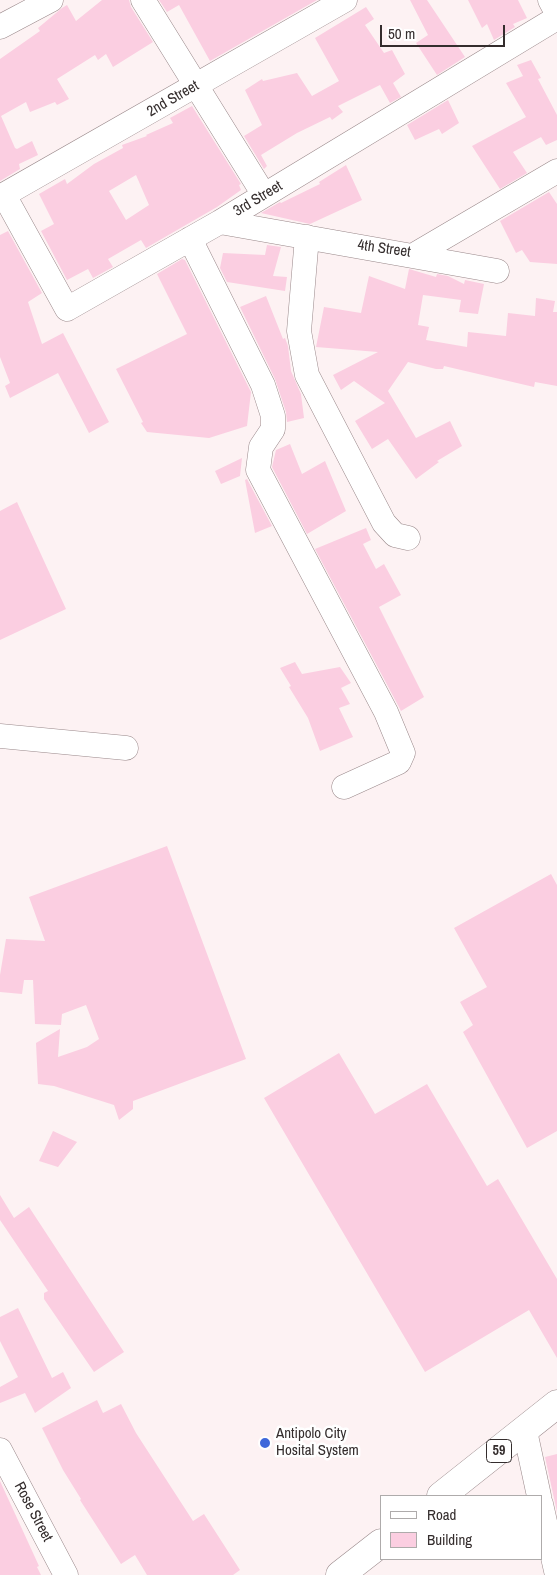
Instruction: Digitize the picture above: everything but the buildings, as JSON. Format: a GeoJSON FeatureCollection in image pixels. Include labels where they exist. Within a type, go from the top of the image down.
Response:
{"type":"FeatureCollection","features":[{"type":"Feature","properties":{"kind":"main road","name":"59"},"geometry":{"type":"LineString","coordinates":[[442,1495],[557,1404]]}},
{"type":"Feature","properties":{"kind":"main road"},"geometry":{"type":"LineString","coordinates":[[340,1575],[380,1544]]}},
{"type":"Feature","properties":{"kind":"street"},"geometry":{"type":"LineString","coordinates":[[0,27],[51,0]]}},
{"type":"Feature","properties":{"kind":"street"},"geometry":{"type":"LineString","coordinates":[[143,0],[264,195]]}},
{"type":"Feature","properties":{"kind":"street","name":"2nd Street"},"geometry":{"type":"LineString","coordinates":[[2,196],[345,0]]}},
{"type":"Feature","properties":{"kind":"street"},"geometry":{"type":"LineString","coordinates":[[550,0],[557,13]]}},
{"type":"Feature","properties":{"kind":"street","name":"3rd Street"},"geometry":{"type":"LineString","coordinates":[[2,196],[67,309],[220,222],[557,18]]}},
{"type":"Feature","properties":{"kind":"street","name":"4th Street"},"geometry":{"type":"LineString","coordinates":[[220,222],[414,255],[557,171]]}},
{"type":"Feature","properties":{"kind":"street"},"geometry":{"type":"LineString","coordinates":[[307,237],[299,330],[307,375],[384,523],[395,535],[408,538]]}},
{"type":"Feature","properties":{"kind":"street"},"geometry":{"type":"LineString","coordinates":[[190,239],[263,385],[273,416],[272,429],[261,447],[258,470],[386,712],[402,753],[399,762],[344,787]]}},
{"type":"Feature","properties":{"kind":"street"},"geometry":{"type":"LineString","coordinates":[[414,255],[497,272]]}},
{"type":"Feature","properties":{"kind":"street"},"geometry":{"type":"LineString","coordinates":[[0,736],[126,748]]}},
{"type":"Feature","properties":{"kind":"street"},"geometry":{"type":"LineString","coordinates":[[525,1431],[539,1495]]}},
{"type":"Feature","properties":{"kind":"street","name":"Rose Street"},"geometry":{"type":"LineString","coordinates":[[0,1450],[66,1575]]}},
{"type":"Feature","properties":{"kind":"street"},"geometry":{"type":"LineString","coordinates":[[542,1508],[557,1575]]}},
{"type":"Feature","properties":{"kind":"place","name":"Antipolo City Hosital System"},"geometry":{"type":"Point","coordinates":[265,1443]}}]}
